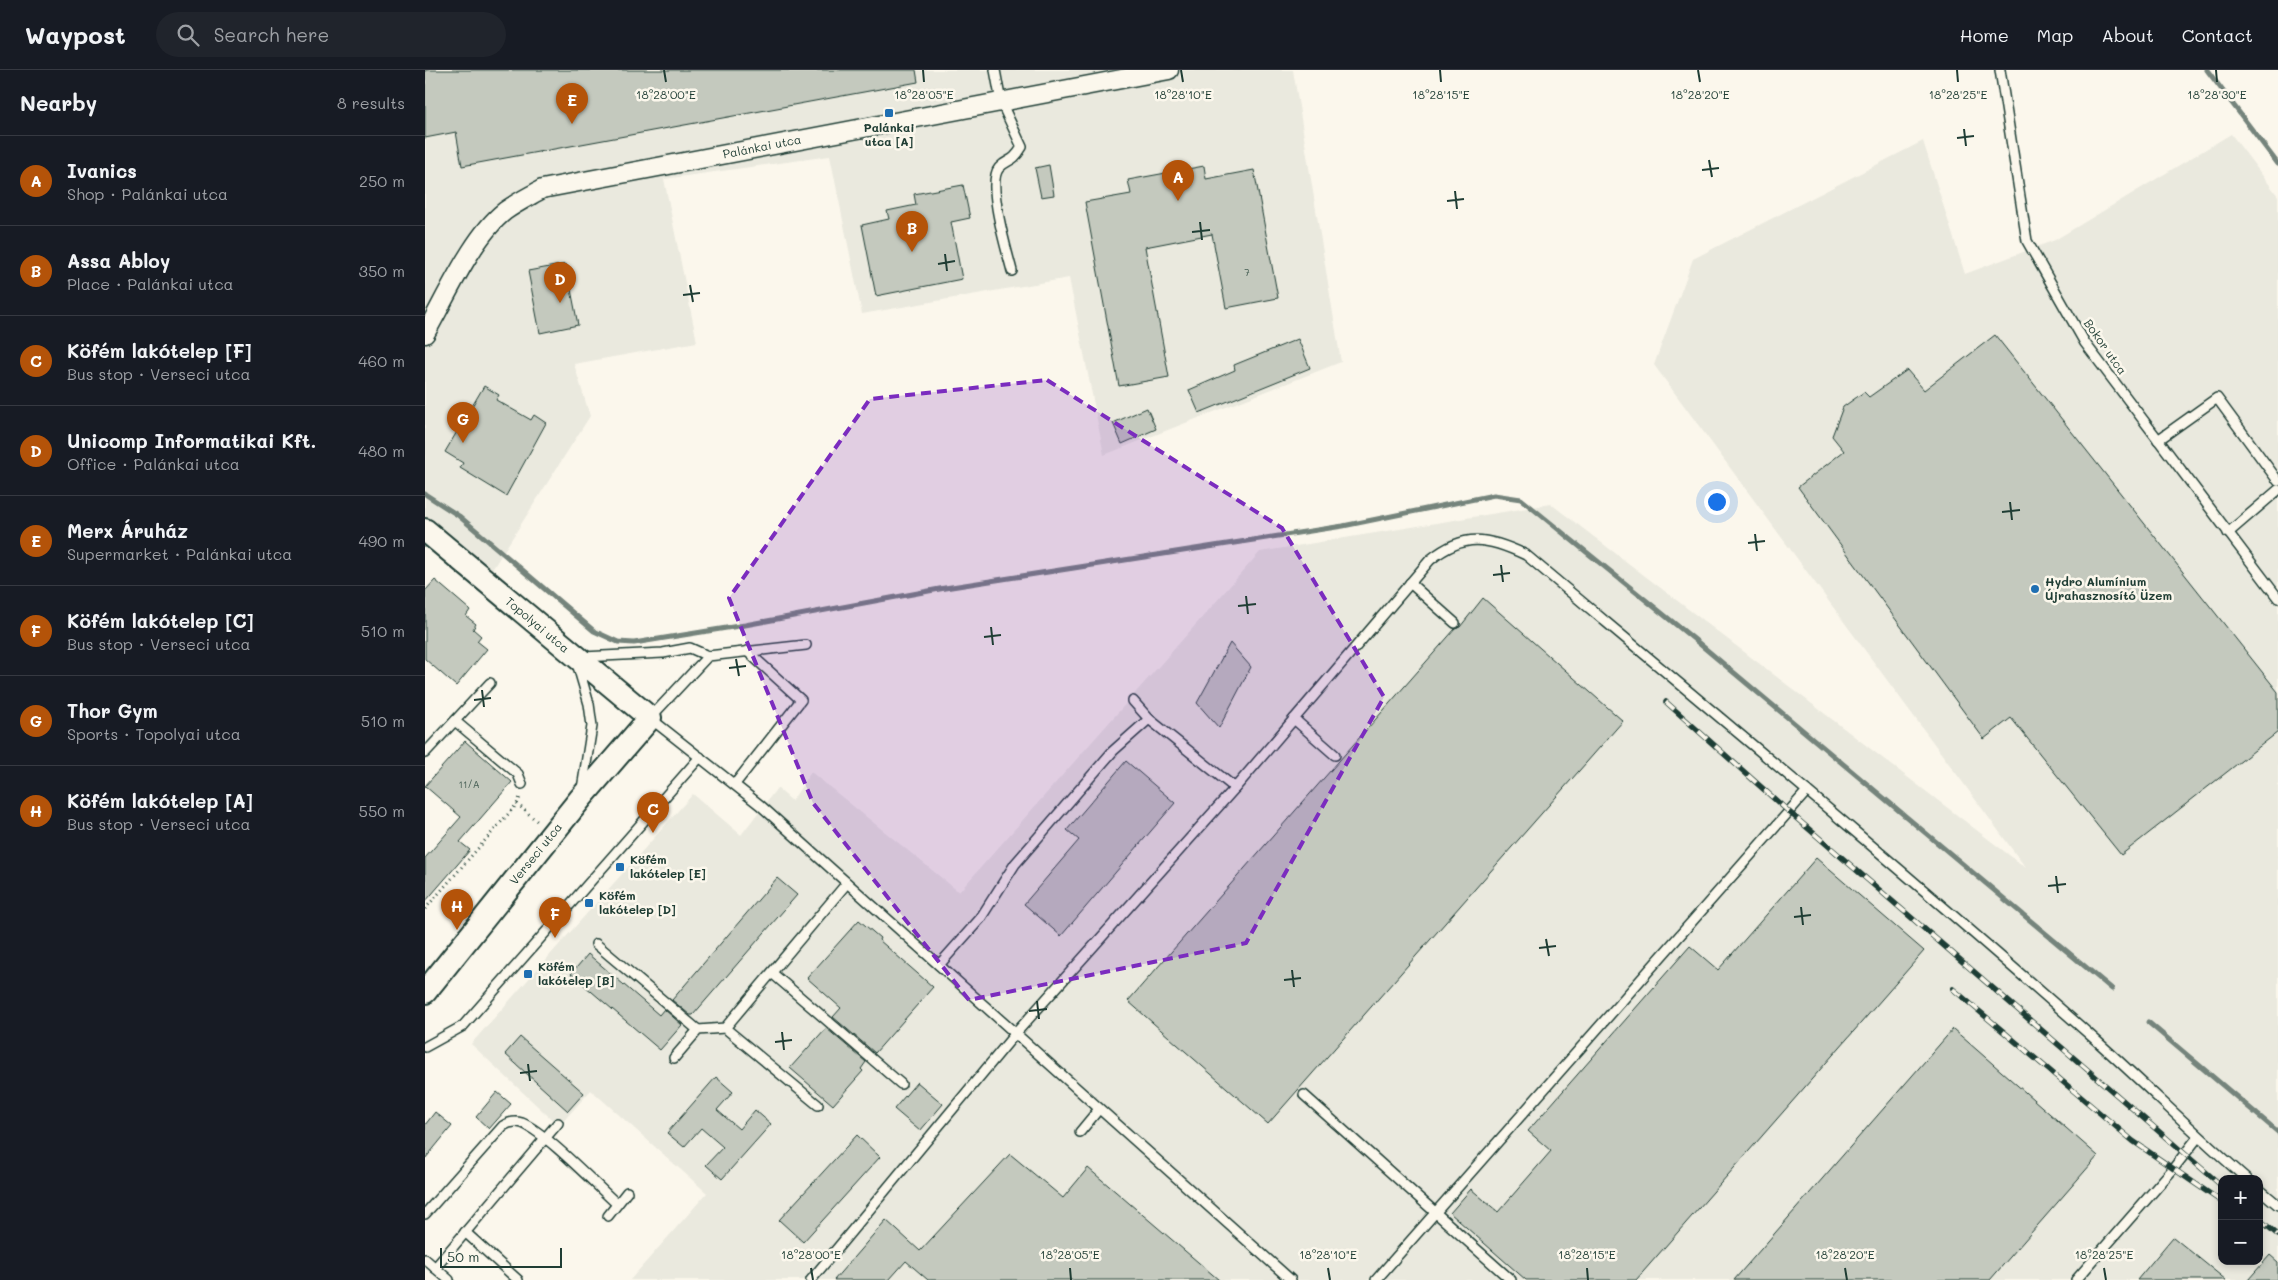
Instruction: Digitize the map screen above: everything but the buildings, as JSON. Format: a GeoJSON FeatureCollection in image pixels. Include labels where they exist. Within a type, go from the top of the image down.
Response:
{"type":"FeatureCollection","features":[{"type":"Feature","properties":{"kind":"street","name":"Palánkai utca"},"geometry":{"type":"LineString","coordinates":[[425,334],[476,246],[488,230],[505,212],[542,189],[1169,70]]}},
{"type":"Feature","properties":{"kind":"street","name":"Topolyai utca"},"geometry":{"type":"LineString","coordinates":[[425,530],[575,658],[650,718]]}},
{"type":"Feature","properties":{"kind":"street","name":"Verseci utca"},"geometry":{"type":"LineString","coordinates":[[425,992],[581,798],[650,718]]}},
{"type":"Feature","properties":{"kind":"lane"},"geometry":{"type":"LineString","coordinates":[[995,70],[1001,102],[1022,147],[1015,159],[999,167],[995,177],[994,191],[1012,272]]}},
{"type":"Feature","properties":{"kind":"lane","name":"Bokor utca"},"geometry":{"type":"LineString","coordinates":[[2000,70],[2027,241],[2085,344],[2278,598]]}},
{"type":"Feature","properties":{"kind":"lane"},"geometry":{"type":"LineString","coordinates":[[2158,440],[2217,398],[2278,480]]}},
{"type":"Feature","properties":{"kind":"lane"},"geometry":{"type":"LineString","coordinates":[[2228,533],[2278,490]]}},
{"type":"Feature","properties":{"kind":"lane"},"geometry":{"type":"LineString","coordinates":[[811,1280],[1015,1034],[1235,788],[1430,560],[1453,544],[1479,540],[1494,542],[1526,555],[1807,791],[2100,1044],[2198,1137],[2242,1175]]}},
{"type":"Feature","properties":{"kind":"lane"},"geometry":{"type":"LineString","coordinates":[[1410,583],[1455,623]]}},
{"type":"Feature","properties":{"kind":"lane"},"geometry":{"type":"LineString","coordinates":[[581,798],[592,726],[589,704],[575,658],[663,653],[690,648],[708,656],[806,645]]}},
{"type":"Feature","properties":{"kind":"lane"},"geometry":{"type":"LineString","coordinates":[[735,784],[801,700],[747,651]]}},
{"type":"Feature","properties":{"kind":"lane"},"geometry":{"type":"LineString","coordinates":[[708,656],[650,718],[735,784],[1291,1280]]}},
{"type":"Feature","properties":{"kind":"lane"},"geometry":{"type":"LineString","coordinates":[[425,753],[490,684]]}},
{"type":"Feature","properties":{"kind":"lane"},"geometry":{"type":"LineString","coordinates":[[1133,701],[1149,719],[1235,788]]}},
{"type":"Feature","properties":{"kind":"lane"},"geometry":{"type":"LineString","coordinates":[[939,965],[980,919],[1015,864],[1113,751],[1149,719]]}},
{"type":"Feature","properties":{"kind":"lane"},"geometry":{"type":"LineString","coordinates":[[1294,719],[1335,755]]}},
{"type":"Feature","properties":{"kind":"lane"},"geometry":{"type":"LineString","coordinates":[[455,721],[519,774],[522,784]]}},
{"type":"Feature","properties":{"kind":"lane"},"geometry":{"type":"LineString","coordinates":[[425,1047],[463,1026],[700,757]]}},
{"type":"Feature","properties":{"kind":"lane"},"geometry":{"type":"LineString","coordinates":[[1376,1280],[1807,791]]}},
{"type":"Feature","properties":{"kind":"lane"},"geometry":{"type":"LineString","coordinates":[[725,1028],[847,883]]}},
{"type":"Feature","properties":{"kind":"lane"},"geometry":{"type":"LineString","coordinates":[[596,944],[698,1030],[725,1028],[818,1105]]}},
{"type":"Feature","properties":{"kind":"lane"},"geometry":{"type":"LineString","coordinates":[[772,972],[901,1084]]}},
{"type":"Feature","properties":{"kind":"lane"},"geometry":{"type":"LineString","coordinates":[[674,1058],[698,1030]]}},
{"type":"Feature","properties":{"kind":"lane"},"geometry":{"type":"LineString","coordinates":[[1304,1095],[1511,1280]]}},
{"type":"Feature","properties":{"kind":"lane"},"geometry":{"type":"LineString","coordinates":[[1081,1132],[1099,1109]]}},
{"type":"Feature","properties":{"kind":"lane"},"geometry":{"type":"LineString","coordinates":[[425,1214],[507,1124],[513,1122],[524,1124],[545,1139],[617,1204]]}},
{"type":"Feature","properties":{"kind":"lane"},"geometry":{"type":"LineString","coordinates":[[435,1268],[558,1123]]}},
{"type":"Feature","properties":{"kind":"lane"},"geometry":{"type":"LineString","coordinates":[[2076,1280],[2173,1169],[2198,1137]]}},
{"type":"Feature","properties":{"kind":"lane"},"geometry":{"type":"LineString","coordinates":[[608,1216],[627,1192]]}},
{"type":"Feature","properties":{"kind":"lane"},"geometry":{"type":"LineString","coordinates":[[2263,1192],[2278,1205]]}},
{"type":"Feature","properties":{"kind":"lane"},"geometry":{"type":"LineString","coordinates":[[465,1232],[518,1280]]}},
{"type":"Feature","properties":{"kind":"lane"},"geometry":{"type":"LineString","coordinates":[[425,1259],[449,1280]]}},
{"type":"Feature","properties":{"kind":"path"},"geometry":{"type":"LineString","coordinates":[[425,909],[517,804],[522,794],[522,784]]}},
{"type":"Feature","properties":{"kind":"path"},"geometry":{"type":"LineString","coordinates":[[517,804],[540,824]]}},
{"type":"Feature","properties":{"kind":"highlighted area"},"geometry":{"type":"Polygon","coordinates":[[[1047,380],[1282,528],[1384,697],[1246,943],[969,1000],[813,803],[729,598],[870,399],[1047,380]]]}},
{"type":"Feature","properties":{"kind":"shaded area"},"geometry":{"type":"Polygon","coordinates":[[[425,70],[1293,70],[1341,362],[1104,455],[1069,278],[862,314],[830,156],[664,179],[697,342],[574,364],[590,416],[481,587],[425,530],[425,70]]]}},
{"type":"Feature","properties":{"kind":"shaded area"},"geometry":{"type":"Polygon","coordinates":[[[2231,134],[2278,196],[2278,1280],[630,1280],[707,1193],[591,1090],[559,1126],[471,1044],[693,794],[741,835],[777,788],[792,801],[811,772],[959,892],[1260,552],[1551,504],[2026,868],[1654,365],[1693,259],[1923,141],[1965,274],[2055,240],[2231,134]]]}},
{"type":"Feature","properties":{"kind":"waterway"},"geometry":{"type":"LineString","coordinates":[[2207,70],[2278,164]]}},
{"type":"Feature","properties":{"kind":"waterway"},"geometry":{"type":"LineString","coordinates":[[425,494],[459,516],[594,631],[618,642],[634,643],[745,625],[945,588],[1343,526],[1494,495],[1521,499],[1695,640],[2112,989]]}},
{"type":"Feature","properties":{"kind":"waterway"},"geometry":{"type":"LineString","coordinates":[[2148,1022],[2278,1132]]}},
{"type":"Feature","properties":{"kind":"railway"},"geometry":{"type":"LineString","coordinates":[[1666,702],[1788,811],[2218,1183]]}},
{"type":"Feature","properties":{"kind":"railway"},"geometry":{"type":"LineString","coordinates":[[1953,989],[2133,1141],[2218,1199]]}},
{"type":"Feature","properties":{"kind":"railway"},"geometry":{"type":"LineString","coordinates":[[2260,1220],[2278,1235]]}},
{"type":"Feature","properties":{"kind":"place","name":"Palánkai utca [A]"},"geometry":{"type":"Point","coordinates":[889,113]}},
{"type":"Feature","properties":{"kind":"place","name":"Merx Áruház"},"geometry":{"type":"Point","coordinates":[572,124]}},
{"type":"Feature","properties":{"kind":"place","name":"Ivanics"},"geometry":{"type":"Point","coordinates":[1178,201]}},
{"type":"Feature","properties":{"kind":"place","name":"Assa Abloy"},"geometry":{"type":"Point","coordinates":[912,252]}},
{"type":"Feature","properties":{"kind":"place","name":"Unicomp Informatikai Kft."},"geometry":{"type":"Point","coordinates":[560,303]}},
{"type":"Feature","properties":{"kind":"place","name":"Thor Gym"},"geometry":{"type":"Point","coordinates":[463,443]}},
{"type":"Feature","properties":{"kind":"place","name":"Hydro Alumínium Újrahasznosító Üzem"},"geometry":{"type":"Point","coordinates":[2035,589]}},
{"type":"Feature","properties":{"kind":"place","name":"Köfém lakótelep [F]"},"geometry":{"type":"Point","coordinates":[653,833]}},
{"type":"Feature","properties":{"kind":"place","name":"Köfém lakótelep [E]"},"geometry":{"type":"Point","coordinates":[620,867]}},
{"type":"Feature","properties":{"kind":"place","name":"Köfém lakótelep [D]"},"geometry":{"type":"Point","coordinates":[589,903]}},
{"type":"Feature","properties":{"kind":"place","name":"Köfém lakótelep [A]"},"geometry":{"type":"Point","coordinates":[457,930]}},
{"type":"Feature","properties":{"kind":"place","name":"Köfém lakótelep [C]"},"geometry":{"type":"Point","coordinates":[555,938]}},
{"type":"Feature","properties":{"kind":"place","name":"Köfém lakótelep [B]"},"geometry":{"type":"Point","coordinates":[528,974]}}]}
